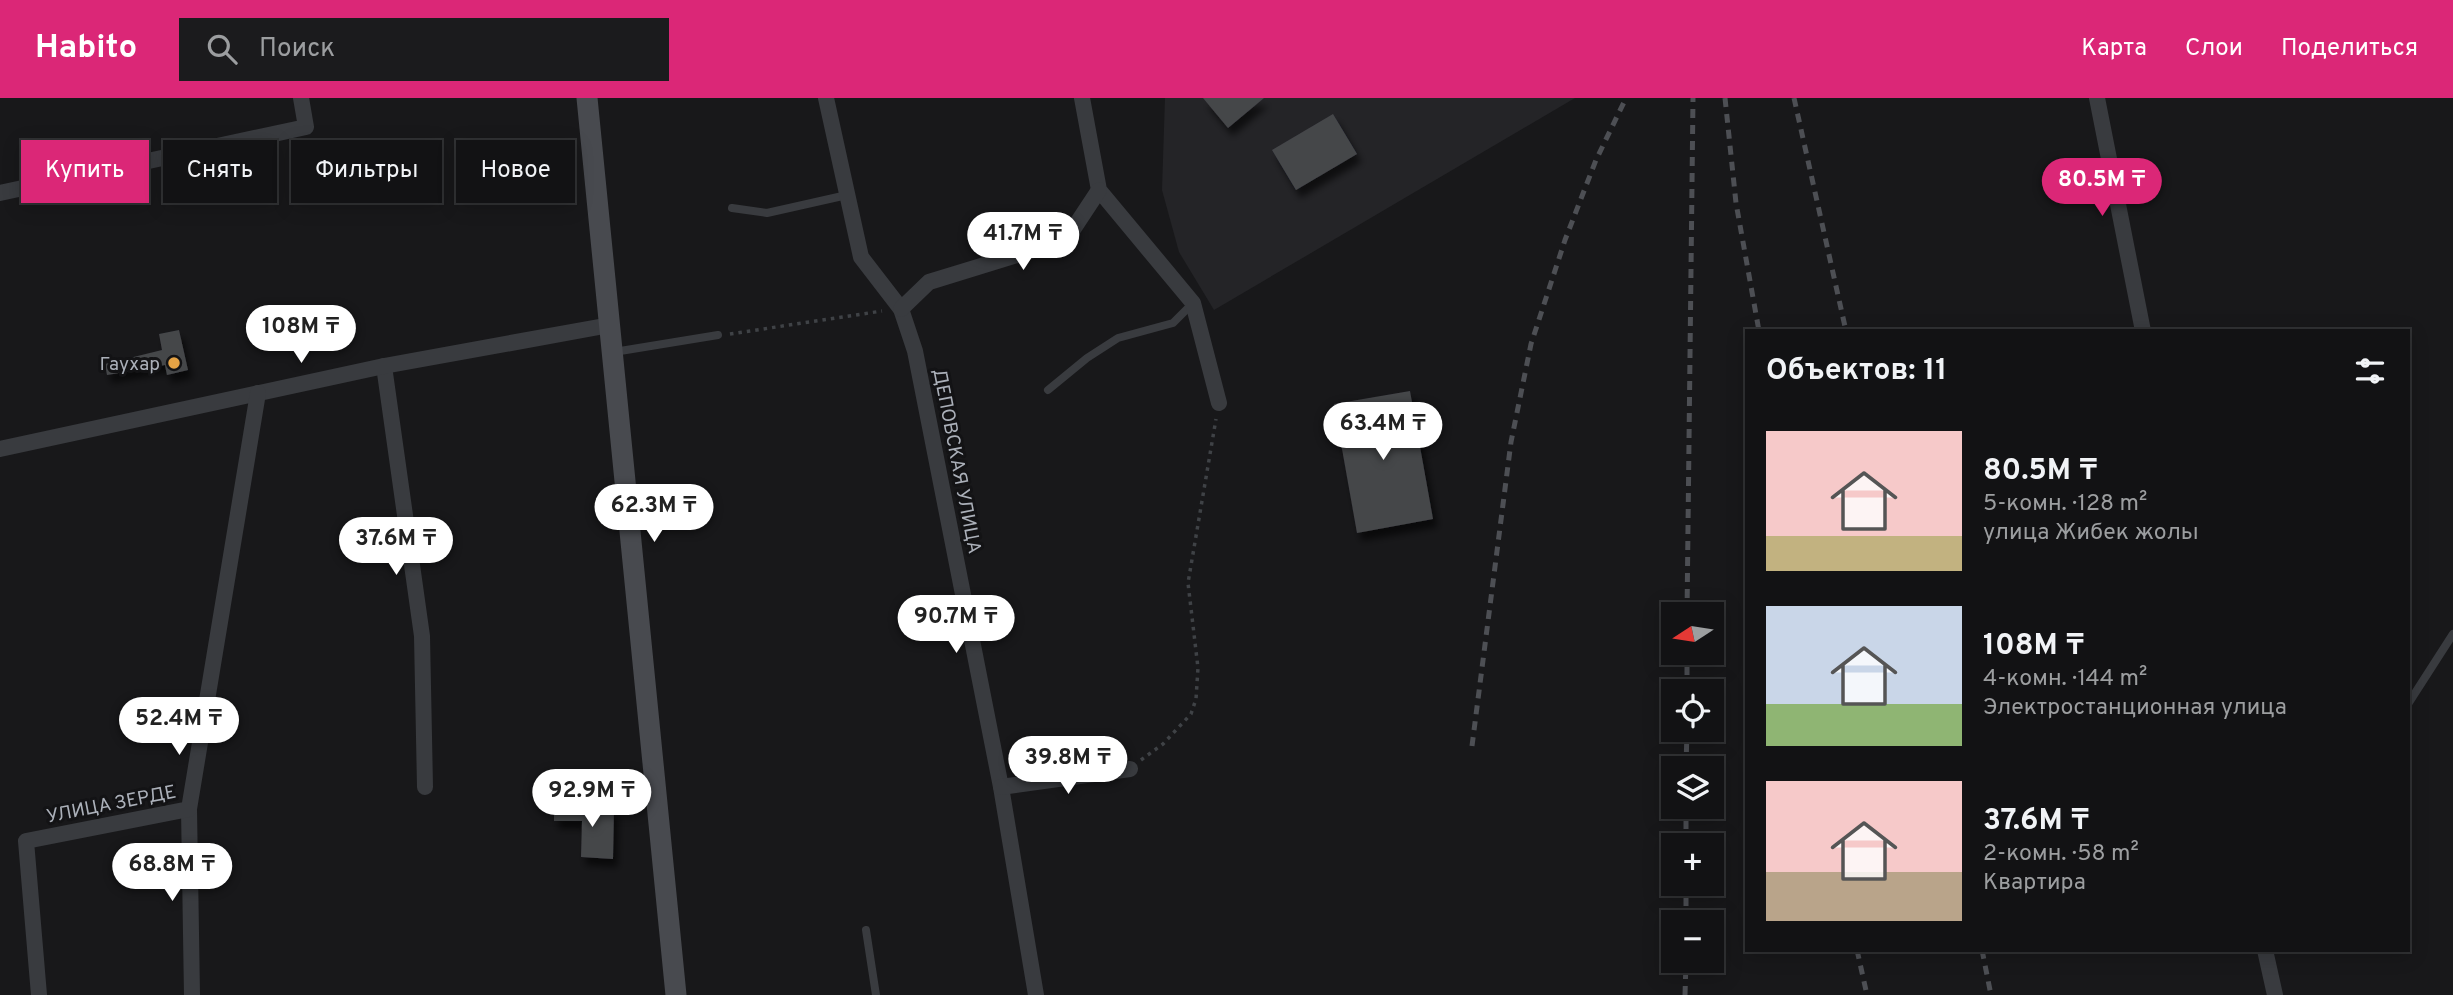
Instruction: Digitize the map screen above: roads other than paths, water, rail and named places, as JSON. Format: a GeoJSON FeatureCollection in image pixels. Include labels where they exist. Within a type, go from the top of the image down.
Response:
{"type":"FeatureCollection","features":[{"type":"Feature","properties":{"kind":"main road"},"geometry":{"type":"LineString","coordinates":[[587,98],[676,995]]}},
{"type":"Feature","properties":{"kind":"street"},"geometry":{"type":"LineString","coordinates":[[0,192],[306,127],[301,98]]}},
{"type":"Feature","properties":{"kind":"street","name":"ДЕПОВСКАЯ УЛИЦА"},"geometry":{"type":"LineString","coordinates":[[826,98],[861,257],[901,309],[915,351],[1001,787],[1036,995]]}},
{"type":"Feature","properties":{"kind":"street"},"geometry":{"type":"LineString","coordinates":[[1082,98],[1099,190],[1193,303],[1219,403]]}},
{"type":"Feature","properties":{"kind":"street"},"geometry":{"type":"LineString","coordinates":[[2097,98],[2143,329]]}},
{"type":"Feature","properties":{"kind":"street"},"geometry":{"type":"LineString","coordinates":[[901,309],[929,282],[1066,240],[1099,190]]}},
{"type":"Feature","properties":{"kind":"street"},"geometry":{"type":"LineString","coordinates":[[0,449],[384,366],[610,325]]}},
{"type":"Feature","properties":{"kind":"street"},"geometry":{"type":"LineString","coordinates":[[384,366],[422,636],[425,787]]}},
{"type":"Feature","properties":{"kind":"street","name":"УЛИЦА ЗЕРДЕ"},"geometry":{"type":"LineString","coordinates":[[39,995],[26,841],[189,809],[258,393]]}},
{"type":"Feature","properties":{"kind":"street"},"geometry":{"type":"LineString","coordinates":[[1001,787],[1130,769]]}},
{"type":"Feature","properties":{"kind":"street"},"geometry":{"type":"LineString","coordinates":[[189,809],[192,995]]}},
{"type":"Feature","properties":{"kind":"street"},"geometry":{"type":"LineString","coordinates":[[2264,952],[2275,995]]}},
{"type":"Feature","properties":{"kind":"lane"},"geometry":{"type":"LineString","coordinates":[[732,208],[767,213],[847,195]]}},
{"type":"Feature","properties":{"kind":"lane"},"geometry":{"type":"LineString","coordinates":[[1048,390],[1087,358],[1118,338],[1173,323],[1193,303]]}},
{"type":"Feature","properties":{"kind":"lane"},"geometry":{"type":"LineString","coordinates":[[614,352],[718,335]]}},
{"type":"Feature","properties":{"kind":"lane"},"geometry":{"type":"LineString","coordinates":[[2410,701],[2453,634]]}},
{"type":"Feature","properties":{"kind":"lane"},"geometry":{"type":"LineString","coordinates":[[866,930],[876,995]]}},
{"type":"Feature","properties":{"kind":"railway"},"geometry":{"type":"LineString","coordinates":[[1472,746],[1511,442],[1531,344],[1565,240],[1596,160],[1626,98]]}},
{"type":"Feature","properties":{"kind":"railway"},"geometry":{"type":"LineString","coordinates":[[1687,602],[1693,98]]}},
{"type":"Feature","properties":{"kind":"railway"},"geometry":{"type":"LineString","coordinates":[[1725,98],[1736,203],[1759,329]]}},
{"type":"Feature","properties":{"kind":"railway"},"geometry":{"type":"LineString","coordinates":[[1794,98],[1846,329]]}},
{"type":"Feature","properties":{"kind":"railway"},"geometry":{"type":"LineString","coordinates":[[1687,665],[1687,679]]}},
{"type":"Feature","properties":{"kind":"railway"},"geometry":{"type":"LineString","coordinates":[[1686,756],[1687,742]]}},
{"type":"Feature","properties":{"kind":"railway"},"geometry":{"type":"LineString","coordinates":[[1686,819],[1686,833]]}},
{"type":"Feature","properties":{"kind":"railway"},"geometry":{"type":"LineString","coordinates":[[1686,896],[1686,910]]}},
{"type":"Feature","properties":{"kind":"railway"},"geometry":{"type":"LineString","coordinates":[[1857,952],[1867,995]]}},
{"type":"Feature","properties":{"kind":"railway"},"geometry":{"type":"LineString","coordinates":[[1982,952],[1991,995]]}},
{"type":"Feature","properties":{"kind":"railway"},"geometry":{"type":"LineString","coordinates":[[1685,995],[1686,973]]}},
{"type":"Feature","properties":{"kind":"place","name":"Гаухар"},"geometry":{"type":"Point","coordinates":[174,363]}}]}
